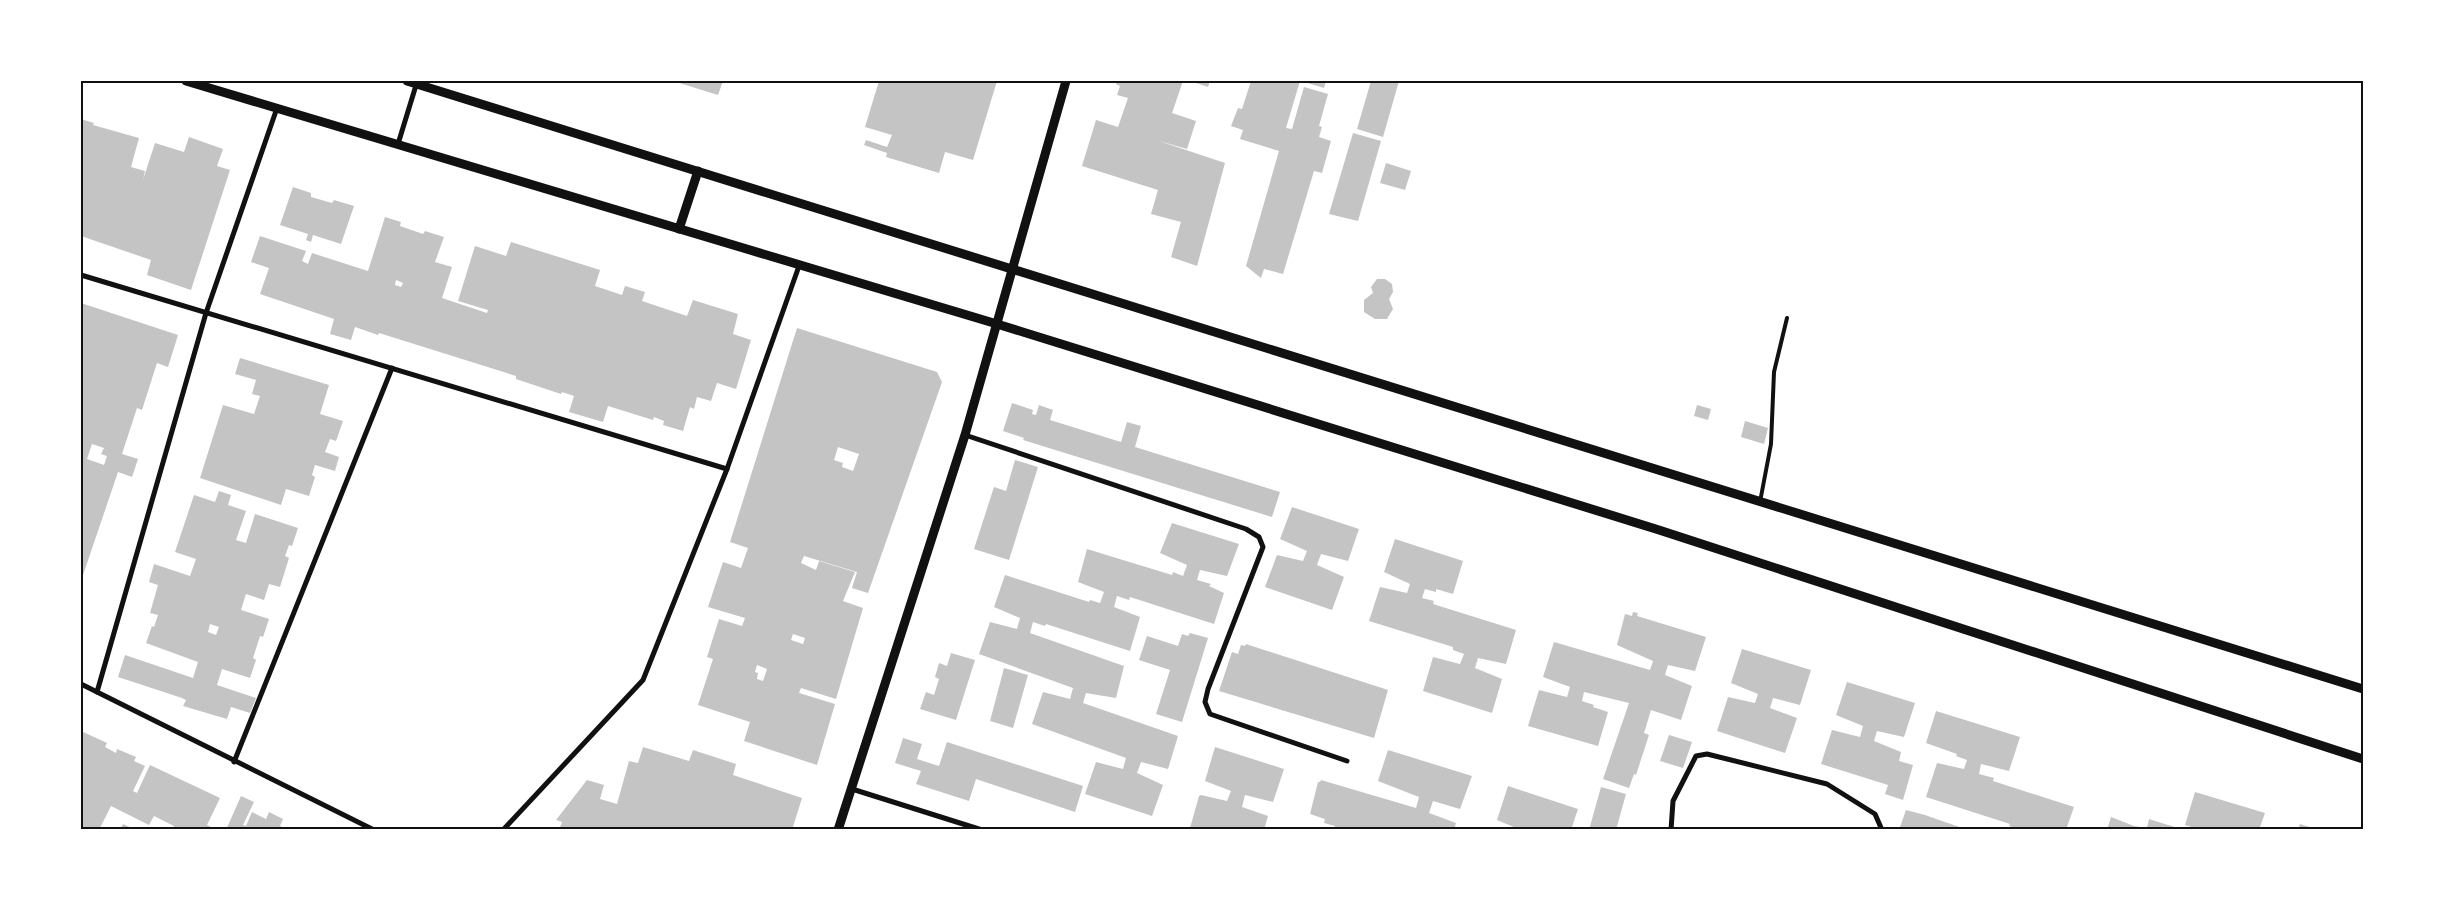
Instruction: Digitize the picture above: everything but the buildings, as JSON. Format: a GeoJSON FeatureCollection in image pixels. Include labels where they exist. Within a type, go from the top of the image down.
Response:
{"type":"FeatureCollection","features":[{"type":"Feature","properties":{"kind":"street"},"geometry":{"type":"LineString","coordinates":[[186,81],[798,266],[997,324],[1659,530],[2363,760]]}},
{"type":"Feature","properties":{"kind":"street"},"geometry":{"type":"LineString","coordinates":[[838,830],[965,435],[1066,81]]}},
{"type":"Feature","properties":{"kind":"street"},"geometry":{"type":"LineString","coordinates":[[398,144],[414,82],[2363,689]]}},
{"type":"Feature","properties":{"kind":"street"},"geometry":{"type":"LineString","coordinates":[[97,692],[206,313],[277,108]]}},
{"type":"Feature","properties":{"kind":"street"},"geometry":{"type":"LineString","coordinates":[[679,229],[698,171]]}},
{"type":"Feature","properties":{"kind":"street"},"geometry":{"type":"LineString","coordinates":[[502,830],[643,680],[728,469],[798,266]]}},
{"type":"Feature","properties":{"kind":"street"},"geometry":{"type":"LineString","coordinates":[[81,275],[728,469]]}},
{"type":"Feature","properties":{"kind":"street"},"geometry":{"type":"LineString","coordinates":[[234,762],[392,368]]}},
{"type":"Feature","properties":{"kind":"street"},"geometry":{"type":"LineString","coordinates":[[965,435],[1246,529],[1259,537],[1263,547],[1208,689],[1205,702],[1210,714],[1347,761]]}},
{"type":"Feature","properties":{"kind":"street"},"geometry":{"type":"LineString","coordinates":[[81,684],[234,762],[374,830]]}},
{"type":"Feature","properties":{"kind":"street"},"geometry":{"type":"LineString","coordinates":[[1671,830],[1673,801],[1696,756],[1707,754],[1827,784],[1875,814],[1882,830]]}},
{"type":"Feature","properties":{"kind":"street"},"geometry":{"type":"LineString","coordinates":[[852,789],[982,830]]}},
{"type":"Feature","properties":{"kind":"lane"},"geometry":{"type":"LineString","coordinates":[[1760,502],[1771,444],[1774,372],[1787,318]]}}]}
